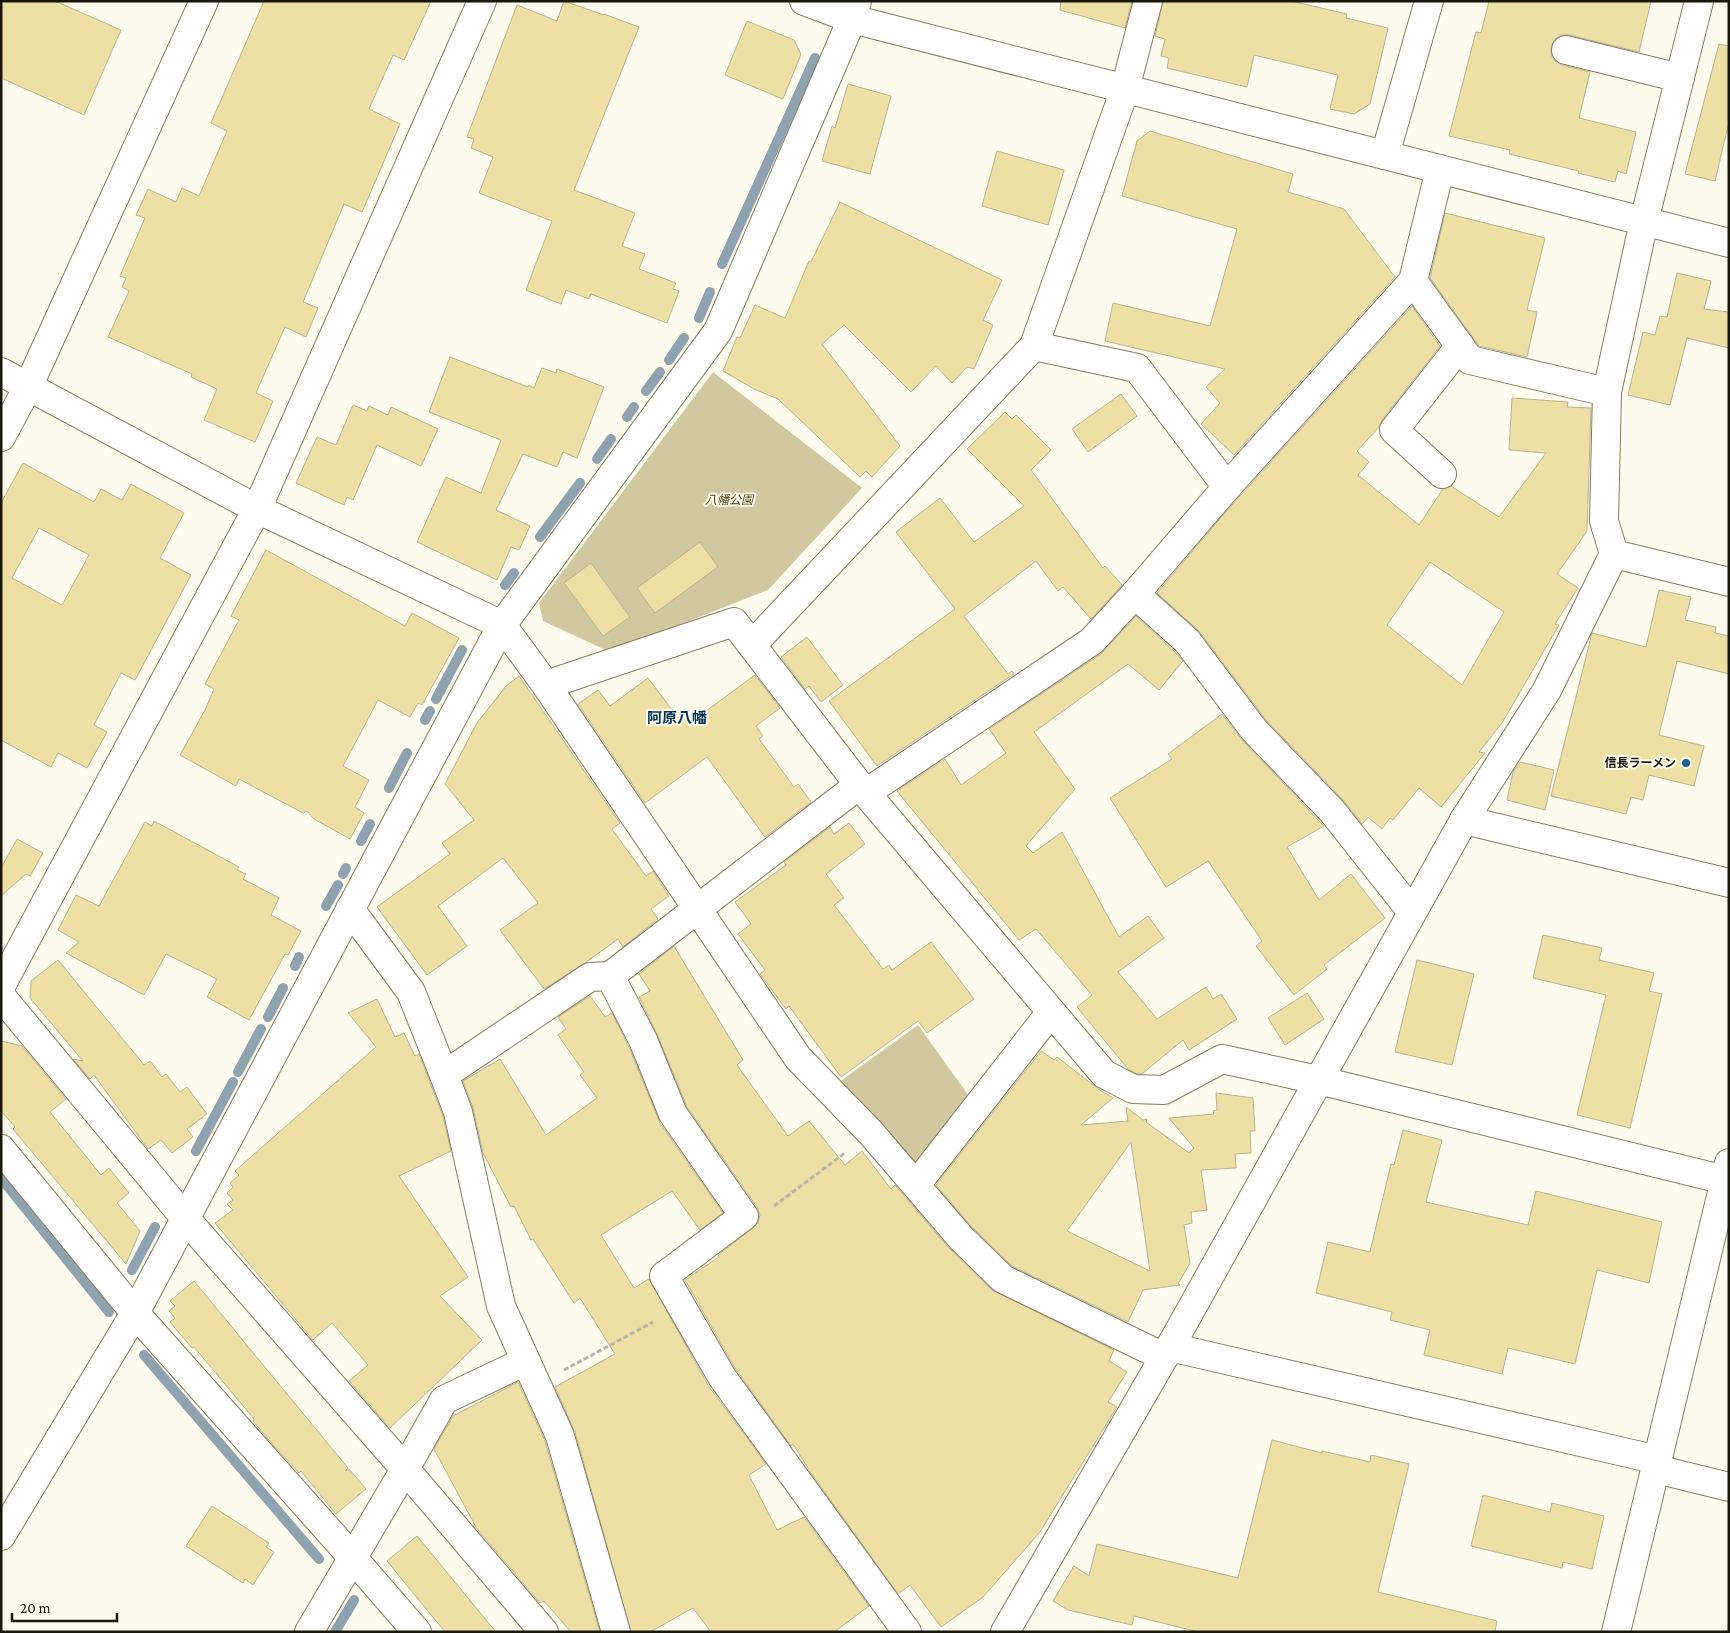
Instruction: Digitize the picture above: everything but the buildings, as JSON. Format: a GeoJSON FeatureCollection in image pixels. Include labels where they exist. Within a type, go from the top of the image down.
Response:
{"type":"FeatureCollection","features":[{"type":"Feature","properties":{"kind":"street"},"geometry":{"type":"LineString","coordinates":[[1,437],[28,385],[204,1]]}},
{"type":"Feature","properties":{"kind":"street"},"geometry":{"type":"LineString","coordinates":[[1,986],[256,509],[482,1]]}},
{"type":"Feature","properties":{"kind":"street"},"geometry":{"type":"LineString","coordinates":[[804,1],[854,10],[1125,89],[1729,243]]}},
{"type":"Feature","properties":{"kind":"street"},"geometry":{"type":"LineString","coordinates":[[752,645],[1034,346],[1125,89],[1148,1]]}},
{"type":"Feature","properties":{"kind":"street"},"geometry":{"type":"LineString","coordinates":[[1385,155],[1428,1]]}},
{"type":"Feature","properties":{"kind":"street"},"geometry":{"type":"LineString","coordinates":[[1005,1632],[1167,1352],[1464,820],[1546,690],[1614,554],[1604,521],[1607,392],[1644,221],[1699,1]]}},
{"type":"Feature","properties":{"kind":"street"},"geometry":{"type":"LineString","coordinates":[[1,1536],[135,1312],[502,625],[718,332],[854,10]]}},
{"type":"Feature","properties":{"kind":"street"},"geometry":{"type":"LineString","coordinates":[[1566,50],[1680,78]]}},
{"type":"Feature","properties":{"kind":"street"},"geometry":{"type":"LineString","coordinates":[[444,1074],[590,977],[610,976],[697,908],[863,789],[1092,640],[1413,281],[1440,169]]}},
{"type":"Feature","properties":{"kind":"street"},"geometry":{"type":"LineString","coordinates":[[1413,281],[1470,360],[1607,392]]}},
{"type":"Feature","properties":{"kind":"street"},"geometry":{"type":"LineString","coordinates":[[1034,346],[1137,368],[1227,487]]}},
{"type":"Feature","properties":{"kind":"street"},"geometry":{"type":"LineString","coordinates":[[1442,474],[1394,430],[1460,346]]}},
{"type":"Feature","properties":{"kind":"street"},"geometry":{"type":"LineString","coordinates":[[1,372],[256,509],[502,625],[546,685],[798,1058],[871,1133],[961,1238],[1003,1279],[1167,1352],[1657,1464],[1729,1487]]}},
{"type":"Feature","properties":{"kind":"street"},"geometry":{"type":"LineString","coordinates":[[1614,554],[1729,582]]}},
{"type":"Feature","properties":{"kind":"street"},"geometry":{"type":"LineString","coordinates":[[1135,594],[1187,641],[1254,730],[1332,811],[1412,912]]}},
{"type":"Feature","properties":{"kind":"street"},"geometry":{"type":"LineString","coordinates":[[546,685],[734,622],[863,789],[1051,1012],[1104,1074],[1133,1089],[1164,1090],[1222,1058],[1727,1175],[1616,1632]]}},
{"type":"Feature","properties":{"kind":"street"},"geometry":{"type":"LineString","coordinates":[[1464,820],[1729,883]]}},
{"type":"Feature","properties":{"kind":"street"},"geometry":{"type":"LineString","coordinates":[[350,909],[411,992],[458,1112],[501,1306],[560,1436],[616,1632]]}},
{"type":"Feature","properties":{"kind":"street"},"geometry":{"type":"LineString","coordinates":[[610,976],[643,1040],[673,1114],[744,1216],[664,1276],[722,1377],[907,1632]]}},
{"type":"Feature","properties":{"kind":"street"},"geometry":{"type":"LineString","coordinates":[[1,996],[185,1218],[405,1469],[544,1632]]}},
{"type":"Feature","properties":{"kind":"street"},"geometry":{"type":"LineString","coordinates":[[916,1185],[1051,1012]]}},
{"type":"Feature","properties":{"kind":"street"},"geometry":{"type":"LineString","coordinates":[[1,1149],[135,1312],[417,1632]]}},
{"type":"Feature","properties":{"kind":"street"},"geometry":{"type":"LineString","coordinates":[[309,1632],[444,1400],[531,1373]]}},
{"type":"Feature","properties":{"kind":"path"},"geometry":{"type":"LineString","coordinates":[[744,1216],[751,1224],[871,1133]]}},
{"type":"Feature","properties":{"kind":"path"},"geometry":{"type":"LineString","coordinates":[[531,1373],[682,1306]]}},
{"type":"Feature","properties":{"kind":"green space","name":"八幡公園"},"geometry":{"type":"Polygon","coordinates":[[[713,372],[862,488],[768,590],[610,652],[543,621],[539,603],[713,372]]]}},
{"type":"Feature","properties":{"kind":"green space"},"geometry":{"type":"Polygon","coordinates":[[[918,1025],[974,1103],[916,1176],[835,1085],[918,1025]]]}},
{"type":"Feature","properties":{"kind":"waterway"},"geometry":{"type":"LineString","coordinates":[[722,264],[815,58]]}},
{"type":"Feature","properties":{"kind":"waterway"},"geometry":{"type":"LineString","coordinates":[[699,318],[710,292]]}},
{"type":"Feature","properties":{"kind":"waterway"},"geometry":{"type":"LineString","coordinates":[[669,360],[684,338]]}},
{"type":"Feature","properties":{"kind":"waterway"},"geometry":{"type":"LineString","coordinates":[[646,391],[660,372]]}},
{"type":"Feature","properties":{"kind":"waterway"},"geometry":{"type":"LineString","coordinates":[[627,417],[634,407]]}},
{"type":"Feature","properties":{"kind":"waterway"},"geometry":{"type":"LineString","coordinates":[[597,459],[611,439]]}},
{"type":"Feature","properties":{"kind":"waterway"},"geometry":{"type":"LineString","coordinates":[[540,537],[580,483]]}},
{"type":"Feature","properties":{"kind":"waterway"},"geometry":{"type":"LineString","coordinates":[[505,585],[514,573]]}},
{"type":"Feature","properties":{"kind":"waterway"},"geometry":{"type":"LineString","coordinates":[[436,699],[462,650]]}},
{"type":"Feature","properties":{"kind":"waterway"},"geometry":{"type":"LineString","coordinates":[[425,720],[430,711]]}},
{"type":"Feature","properties":{"kind":"waterway"},"geometry":{"type":"LineString","coordinates":[[389,788],[407,753]]}},
{"type":"Feature","properties":{"kind":"waterway"},"geometry":{"type":"LineString","coordinates":[[361,841],[370,824]]}},
{"type":"Feature","properties":{"kind":"waterway"},"geometry":{"type":"LineString","coordinates":[[343,874],[346,868]]}},
{"type":"Feature","properties":{"kind":"waterway"},"geometry":{"type":"LineString","coordinates":[[326,906],[338,885]]}},
{"type":"Feature","properties":{"kind":"waterway"},"geometry":{"type":"LineString","coordinates":[[295,966],[299,957]]}},
{"type":"Feature","properties":{"kind":"waterway"},"geometry":{"type":"LineString","coordinates":[[268,1017],[283,988]]}},
{"type":"Feature","properties":{"kind":"waterway"},"geometry":{"type":"LineString","coordinates":[[238,1072],[261,1029]]}},
{"type":"Feature","properties":{"kind":"waterway"},"geometry":{"type":"LineString","coordinates":[[196,1151],[233,1082]]}},
{"type":"Feature","properties":{"kind":"waterway"},"geometry":{"type":"LineString","coordinates":[[1,1178],[109,1312]]}},
{"type":"Feature","properties":{"kind":"waterway"},"geometry":{"type":"LineString","coordinates":[[132,1270],[155,1227]]}},
{"type":"Feature","properties":{"kind":"waterway"},"geometry":{"type":"LineString","coordinates":[[144,1355],[319,1559]]}},
{"type":"Feature","properties":{"kind":"waterway"},"geometry":{"type":"LineString","coordinates":[[335,1632],[354,1600]]}},
{"type":"Feature","properties":{"kind":"place","name":"信長ラーメン"},"geometry":{"type":"Point","coordinates":[1686,763]}},
{"type":"Feature","properties":{"kind":"district","name":"阿原八幡"},"geometry":{"type":"Point","coordinates":[677,718]}}]}
